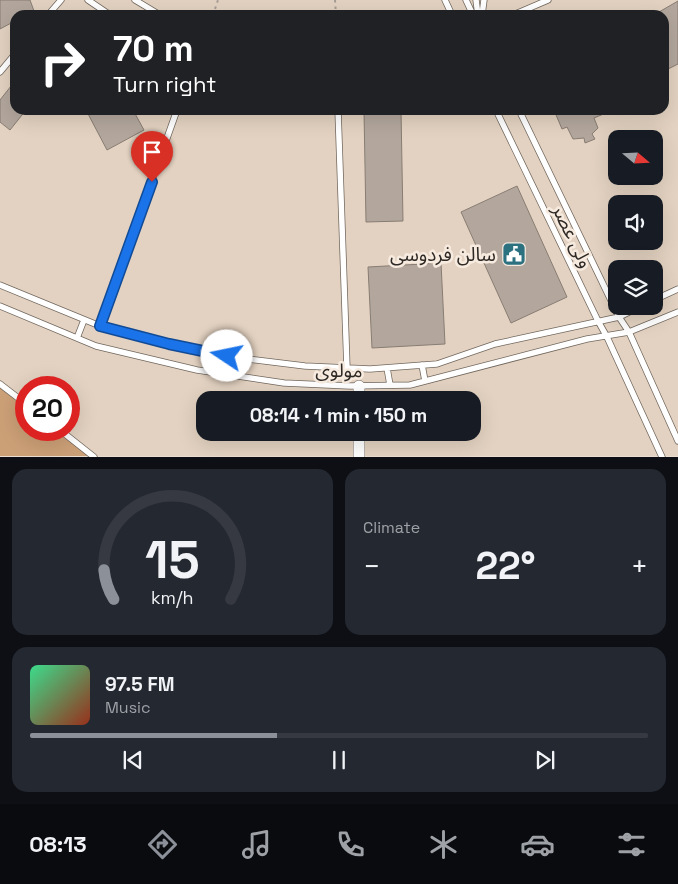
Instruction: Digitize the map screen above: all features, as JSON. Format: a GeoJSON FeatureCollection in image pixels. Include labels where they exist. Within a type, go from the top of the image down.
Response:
{"type":"FeatureCollection","features":[{"type":"Feature","properties":{"kind":"street"},"geometry":{"type":"LineString","coordinates":[[358,386],[358,391]]}},
{"type":"Feature","properties":{"kind":"street"},"geometry":{"type":"LineString","coordinates":[[359,441],[359,456]]}},
{"type":"Feature","properties":{"kind":"lane"},"geometry":{"type":"LineString","coordinates":[[52,10],[61,0]]}},
{"type":"Feature","properties":{"kind":"lane"},"geometry":{"type":"LineString","coordinates":[[88,0],[103,10]]}},
{"type":"Feature","properties":{"kind":"lane"},"geometry":{"type":"LineString","coordinates":[[135,0],[152,10]]}},
{"type":"Feature","properties":{"kind":"lane"},"geometry":{"type":"LineString","coordinates":[[525,10],[548,0]]}},
{"type":"Feature","properties":{"kind":"lane"},"geometry":{"type":"LineString","coordinates":[[0,72],[10,60]]}},
{"type":"Feature","properties":{"kind":"lane"},"geometry":{"type":"LineString","coordinates":[[100,326],[175,115]]}},
{"type":"Feature","properties":{"kind":"lane"},"geometry":{"type":"LineString","coordinates":[[338,115],[347,368]]}},
{"type":"Feature","properties":{"kind":"lane","name":"ولی عصر"},"geometry":{"type":"LineString","coordinates":[[498,115],[598,321],[608,337],[662,456]]}},
{"type":"Feature","properties":{"kind":"lane","name":"ولی عصر"},"geometry":{"type":"LineString","coordinates":[[521,115],[619,317],[629,332],[678,441]]}},
{"type":"Feature","properties":{"kind":"lane","name":"مولوی"},"geometry":{"type":"LineString","coordinates":[[0,285],[100,326],[169,344],[247,359],[305,366],[388,368],[437,364],[495,344],[623,315]]}},
{"type":"Feature","properties":{"kind":"lane"},"geometry":{"type":"LineString","coordinates":[[663,296],[678,289]]}},
{"type":"Feature","properties":{"kind":"lane","name":"مولوی"},"geometry":{"type":"LineString","coordinates":[[0,306],[96,346],[197,370],[284,384],[358,386],[410,385],[587,339],[629,332],[678,312]]}},
{"type":"Feature","properties":{"kind":"lane"},"geometry":{"type":"LineString","coordinates":[[77,338],[84,320]]}},
{"type":"Feature","properties":{"kind":"lane"},"geometry":{"type":"LineString","coordinates":[[422,365],[425,381]]}},
{"type":"Feature","properties":{"kind":"lane"},"geometry":{"type":"LineString","coordinates":[[388,368],[390,385]]}},
{"type":"Feature","properties":{"kind":"lane"},"geometry":{"type":"LineString","coordinates":[[0,384],[15,396]]}},
{"type":"Feature","properties":{"kind":"lane"},"geometry":{"type":"LineString","coordinates":[[74,441],[94,456]]}},
{"type":"Feature","properties":{"kind":"shaded area"},"geometry":{"type":"Polygon","coordinates":[[[0,0],[678,0],[678,456],[89,456],[69,441],[80,441],[80,376],[15,376],[15,400],[0,388],[0,0]]]}},
{"type":"Feature","properties":{"kind":"shaded area"},"geometry":{"type":"Polygon","coordinates":[[[0,388],[15,400],[15,441],[69,441],[89,456],[0,456],[0,388]]]}},
{"type":"Feature","properties":{"kind":"building"},"geometry":{"type":"Polygon","coordinates":[[[0,0],[30,0],[34,10],[10,10],[10,24],[0,29],[0,0]]]}},
{"type":"Feature","properties":{"kind":"building"},"geometry":{"type":"Polygon","coordinates":[[[678,1],[678,64],[669,68],[669,10],[662,10],[678,1]]]}},
{"type":"Feature","properties":{"kind":"building"},"geometry":{"type":"Polygon","coordinates":[[[10,87],[10,115],[22,115],[10,130],[0,122],[0,100],[10,87]]]}},
{"type":"Feature","properties":{"kind":"building"},"geometry":{"type":"Polygon","coordinates":[[[89,115],[136,115],[144,130],[107,150],[89,115]]]}},
{"type":"Feature","properties":{"kind":"building"},"geometry":{"type":"Polygon","coordinates":[[[364,115],[401,115],[403,221],[366,222],[364,115]]]}},
{"type":"Feature","properties":{"kind":"building"},"geometry":{"type":"Polygon","coordinates":[[[556,115],[601,115],[594,118],[598,128],[592,134],[595,139],[585,143],[584,138],[573,139],[567,127],[562,129],[556,115]]]}},
{"type":"Feature","properties":{"kind":"building","name":"سالن فردوسی"},"geometry":{"type":"Polygon","coordinates":[[[517,186],[567,297],[511,323],[461,212],[517,186]]]}},
{"type":"Feature","properties":{"kind":"building"},"geometry":{"type":"Polygon","coordinates":[[[441,263],[445,344],[372,348],[368,267],[441,263]]]}},
{"type":"Feature","properties":{"kind":"place","name":"سالن فردوسی"},"geometry":{"type":"Point","coordinates":[514,254]}},
{"type":"Feature","properties":{"kind":"route"},"geometry":{"type":"LineString","coordinates":[[152,182],[100,326],[169,344],[227,356]]}}]}
